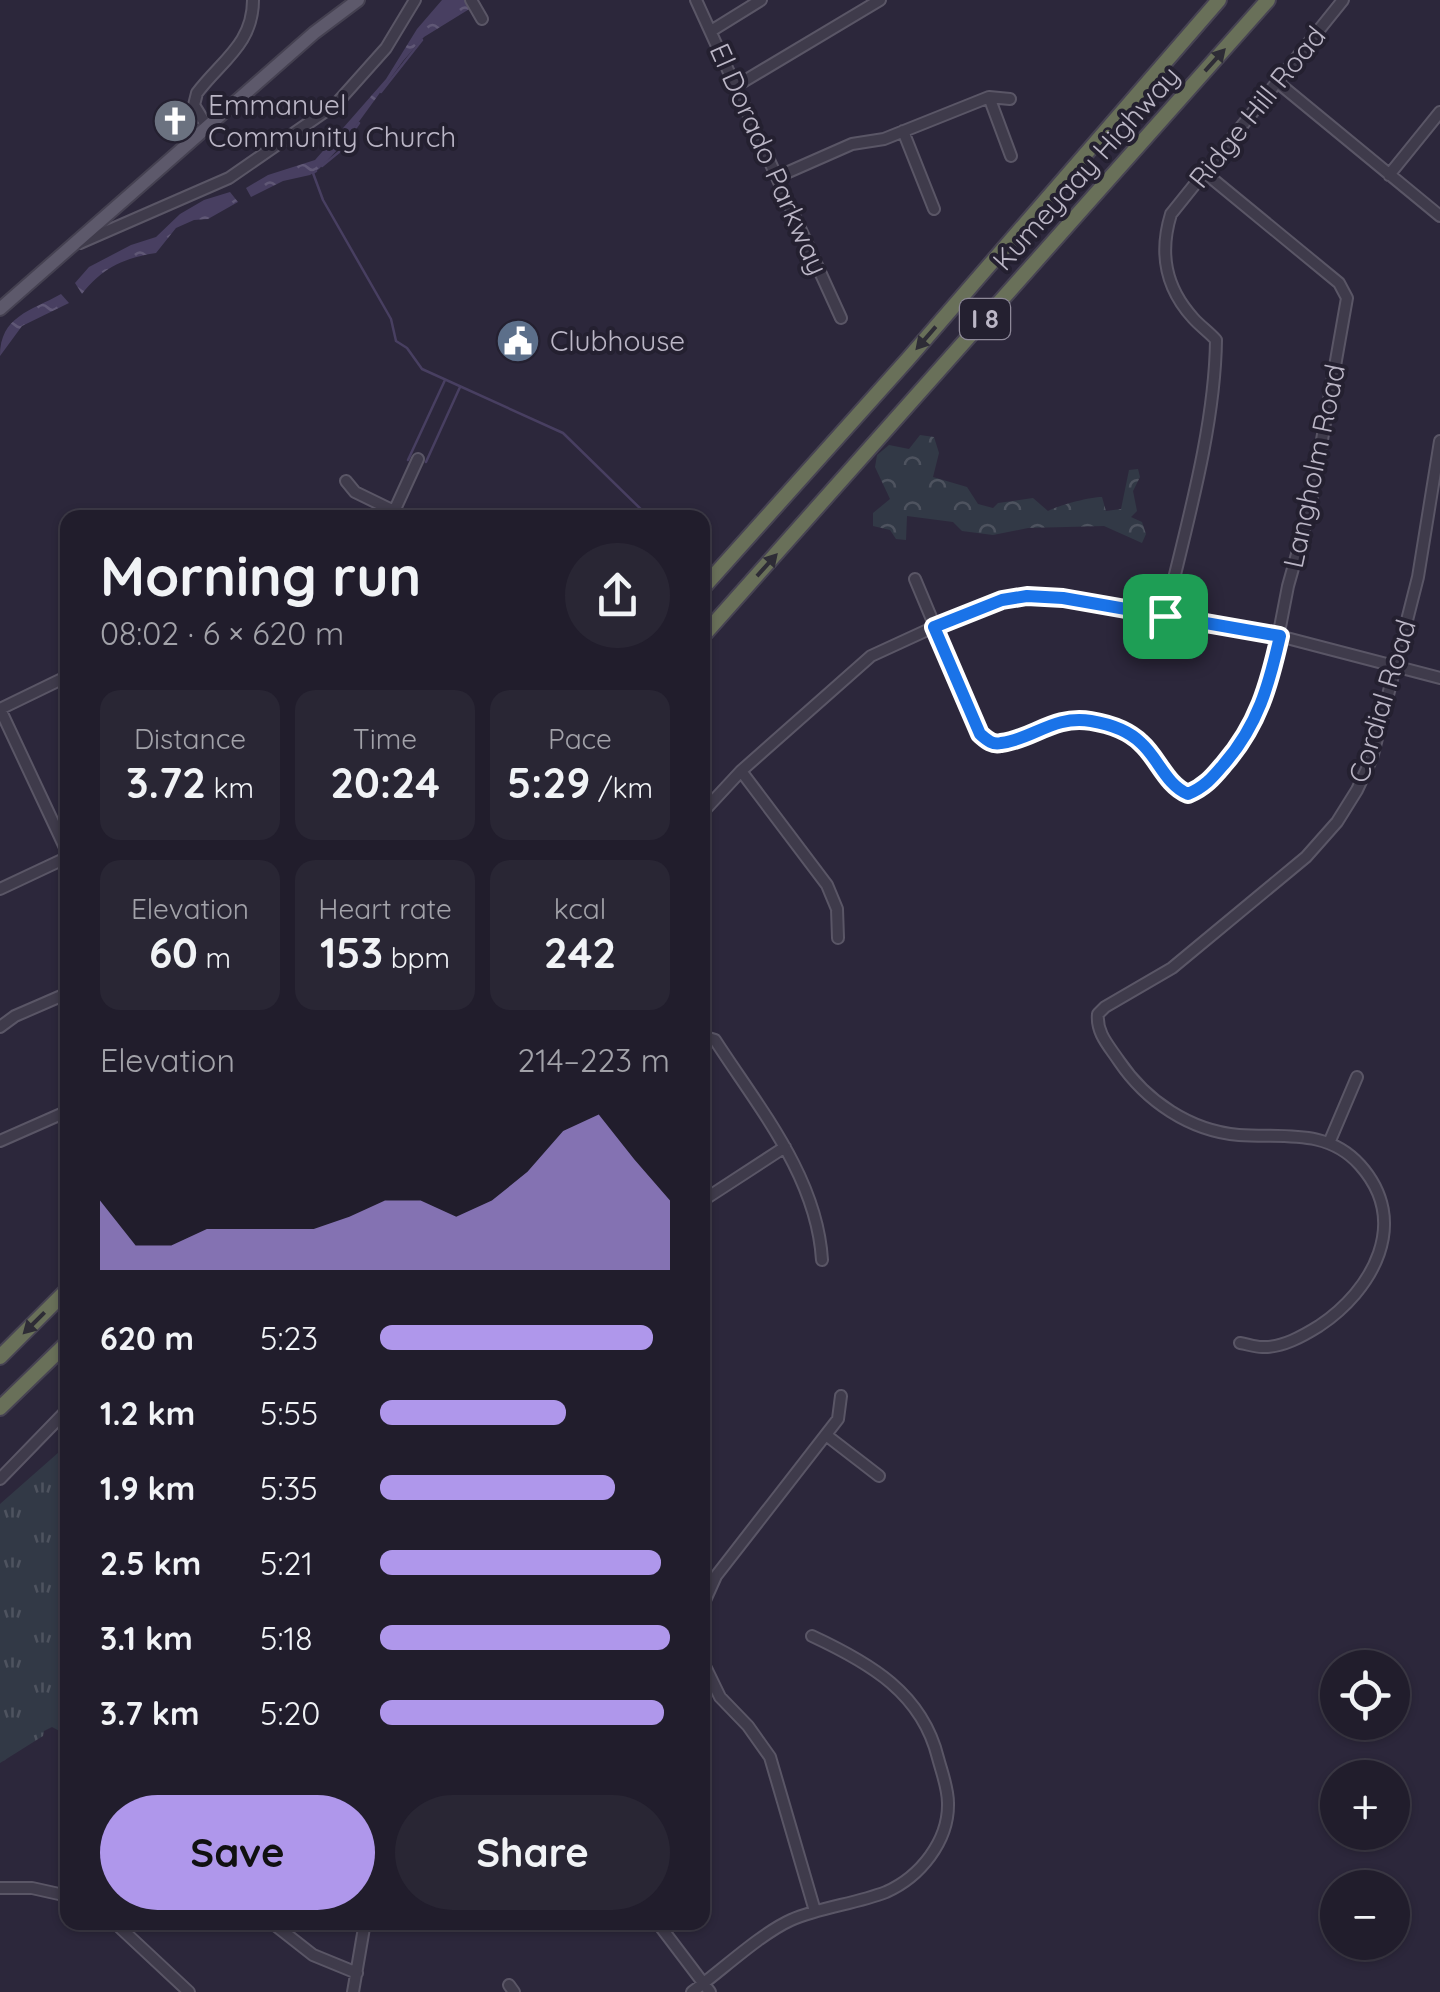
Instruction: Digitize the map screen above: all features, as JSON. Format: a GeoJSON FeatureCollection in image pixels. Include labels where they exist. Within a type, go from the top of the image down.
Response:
{"type":"FeatureCollection","features":[{"type":"Feature","properties":{"kind":"highway","name":"Kumeyaay Highway"},"geometry":{"type":"LineString","coordinates":[[710,580],[1220,0]]}},
{"type":"Feature","properties":{"kind":"highway","name":"Kumeyaay Highway"},"geometry":{"type":"LineString","coordinates":[[710,629],[1268,0]]}},
{"type":"Feature","properties":{"kind":"highway"},"geometry":{"type":"LineString","coordinates":[[0,1357],[60,1298]]}},
{"type":"Feature","properties":{"kind":"highway"},"geometry":{"type":"LineString","coordinates":[[0,1408],[60,1350]]}},
{"type":"Feature","properties":{"kind":"main road"},"geometry":{"type":"LineString","coordinates":[[0,309],[314,33],[358,0]]}},
{"type":"Feature","properties":{"kind":"street"},"geometry":{"type":"LineString","coordinates":[[208,128],[194,105],[196,93],[246,35],[253,22],[253,0]]}},
{"type":"Feature","properties":{"kind":"street"},"geometry":{"type":"LineString","coordinates":[[70,248],[229,178],[336,104],[386,48],[416,0]]}},
{"type":"Feature","properties":{"kind":"street"},"geometry":{"type":"LineString","coordinates":[[471,0],[482,19]]}},
{"type":"Feature","properties":{"kind":"street","name":"El Dorado Parkway"},"geometry":{"type":"LineString","coordinates":[[696,0],[842,318]]}},
{"type":"Feature","properties":{"kind":"street"},"geometry":{"type":"LineString","coordinates":[[710,31],[761,0]]}},
{"type":"Feature","properties":{"kind":"street"},"geometry":{"type":"LineString","coordinates":[[736,86],[880,0]]}},
{"type":"Feature","properties":{"kind":"street","name":"Ridge Hill Road"},"geometry":{"type":"LineString","coordinates":[[1165,616],[1198,470],[1216,362],[1216,340],[1181,303],[1171,286],[1164,256],[1165,235],[1172,214],[1342,0]]}},
{"type":"Feature","properties":{"kind":"street"},"geometry":{"type":"LineString","coordinates":[[1276,82],[1440,216]]}},
{"type":"Feature","properties":{"kind":"street"},"geometry":{"type":"LineString","coordinates":[[777,177],[852,144],[884,139],[989,97],[1010,99]]}},
{"type":"Feature","properties":{"kind":"street"},"geometry":{"type":"LineString","coordinates":[[989,97],[1011,156]]}},
{"type":"Feature","properties":{"kind":"street"},"geometry":{"type":"LineString","coordinates":[[1388,174],[1440,112]]}},
{"type":"Feature","properties":{"kind":"street"},"geometry":{"type":"LineString","coordinates":[[902,131],[934,209]]}},
{"type":"Feature","properties":{"kind":"street","name":"Langholm Road"},"geometry":{"type":"LineString","coordinates":[[934,627],[980,734],[991,743],[1002,744],[1054,722],[1104,723],[1142,743],[1178,790],[1188,794],[1203,788],[1244,741],[1267,694],[1288,586],[1310,508],[1347,298],[1339,282],[1204,172]]}},
{"type":"Feature","properties":{"kind":"street","name":"Cordial Road"},"geometry":{"type":"LineString","coordinates":[[1329,1143],[1301,1134],[1220,1132],[1166,1110],[1130,1077],[1098,1029],[1098,1014],[1172,968],[1324,840],[1357,790],[1372,758],[1418,577],[1440,441]]}},
{"type":"Feature","properties":{"kind":"street"},"geometry":{"type":"LineString","coordinates":[[394,510],[418,458]]}},
{"type":"Feature","properties":{"kind":"street"},"geometry":{"type":"LineString","coordinates":[[346,481],[355,492],[385,510]]}},
{"type":"Feature","properties":{"kind":"street"},"geometry":{"type":"LineString","coordinates":[[915,579],[934,627]]}},
{"type":"Feature","properties":{"kind":"street"},"geometry":{"type":"LineString","coordinates":[[710,804],[871,656],[1002,600],[1052,596],[1280,636],[1440,678]]}},
{"type":"Feature","properties":{"kind":"street"},"geometry":{"type":"LineString","coordinates":[[60,680],[0,709],[60,839]]}},
{"type":"Feature","properties":{"kind":"street"},"geometry":{"type":"LineString","coordinates":[[742,771],[827,885],[837,909],[838,938]]}},
{"type":"Feature","properties":{"kind":"street"},"geometry":{"type":"LineString","coordinates":[[0,888],[60,860]]}},
{"type":"Feature","properties":{"kind":"street"},"geometry":{"type":"LineString","coordinates":[[0,1027],[15,1016],[60,996]]}},
{"type":"Feature","properties":{"kind":"street"},"geometry":{"type":"LineString","coordinates":[[710,1038],[716,1040],[785,1147],[808,1193],[822,1260]]}},
{"type":"Feature","properties":{"kind":"street"},"geometry":{"type":"LineString","coordinates":[[1240,1343],[1264,1348],[1311,1331],[1339,1312],[1364,1286],[1379,1260],[1383,1214],[1379,1197],[1361,1166],[1329,1143],[1357,1077]]}},
{"type":"Feature","properties":{"kind":"street"},"geometry":{"type":"LineString","coordinates":[[0,1141],[60,1115]]}},
{"type":"Feature","properties":{"kind":"street"},"geometry":{"type":"LineString","coordinates":[[710,1196],[785,1147]]}},
{"type":"Feature","properties":{"kind":"street"},"geometry":{"type":"LineString","coordinates":[[710,1589],[716,1576],[838,1419],[840,1396]]}},
{"type":"Feature","properties":{"kind":"street"},"geometry":{"type":"LineString","coordinates":[[0,1478],[60,1417]]}},
{"type":"Feature","properties":{"kind":"street"},"geometry":{"type":"LineString","coordinates":[[826,1435],[879,1476]]}},
{"type":"Feature","properties":{"kind":"street"},"geometry":{"type":"LineString","coordinates":[[692,1992],[706,1988],[786,1922],[815,1910],[882,1893],[909,1878],[935,1851],[948,1808],[934,1739],[916,1706],[892,1681],[856,1656],[812,1636]]}},
{"type":"Feature","properties":{"kind":"street"},"geometry":{"type":"LineString","coordinates":[[710,1676],[720,1697],[770,1757],[815,1910]]}},
{"type":"Feature","properties":{"kind":"street"},"geometry":{"type":"LineString","coordinates":[[0,1888],[32,1888],[60,1894]]}},
{"type":"Feature","properties":{"kind":"street"},"geometry":{"type":"LineString","coordinates":[[123,1930],[189,1992]]}},
{"type":"Feature","properties":{"kind":"street"},"geometry":{"type":"LineString","coordinates":[[281,1930],[313,1955],[357,1973]]}},
{"type":"Feature","properties":{"kind":"street"},"geometry":{"type":"LineString","coordinates":[[354,1992],[364,1930]]}},
{"type":"Feature","properties":{"kind":"street"},"geometry":{"type":"LineString","coordinates":[[663,1930],[706,1988]]}},
{"type":"Feature","properties":{"kind":"green space"},"geometry":{"type":"Polygon","coordinates":[[[920,435],[934,437],[939,453],[933,477],[967,487],[978,504],[993,508],[998,503],[1033,498],[1048,511],[1102,497],[1106,511],[1121,509],[1129,470],[1138,469],[1140,477],[1133,491],[1137,511],[1131,517],[1142,522],[1146,534],[1142,543],[1104,526],[1028,528],[993,535],[962,531],[953,522],[907,516],[906,540],[896,539],[890,530],[873,526],[873,513],[890,499],[875,467],[877,455],[889,445],[909,449],[920,435]]]}},
{"type":"Feature","properties":{"kind":"green space"},"geometry":{"type":"Polygon","coordinates":[[[60,1451],[60,1731],[52,1727],[44,1731],[43,1736],[0,1763],[0,1504],[60,1451]]]}},
{"type":"Feature","properties":{"kind":"water"},"geometry":{"type":"Polygon","coordinates":[[[442,0],[466,0],[471,8],[424,37],[342,145],[319,169],[251,197],[246,188],[268,175],[315,160],[386,79],[417,29],[442,0]]]}},
{"type":"Feature","properties":{"kind":"water"},"geometry":{"type":"Polygon","coordinates":[[[230,192],[238,202],[208,219],[176,228],[156,253],[115,266],[82,294],[75,283],[89,267],[156,237],[180,214],[204,200],[230,192]]]}},
{"type":"Feature","properties":{"kind":"water"},"geometry":{"type":"Polygon","coordinates":[[[61,294],[69,303],[22,326],[0,356],[1,343],[11,323],[61,294]]]}},
{"type":"Feature","properties":{"kind":"waterway"},"geometry":{"type":"LineString","coordinates":[[381,92],[422,40]]}},
{"type":"Feature","properties":{"kind":"waterway"},"geometry":{"type":"LineString","coordinates":[[322,166],[339,152],[359,123]]}},
{"type":"Feature","properties":{"kind":"waterway"},"geometry":{"type":"LineString","coordinates":[[316,171],[313,173],[323,200],[391,319],[396,341],[407,348],[422,369],[563,433],[642,510]]}},
{"type":"Feature","properties":{"kind":"waterway"},"geometry":{"type":"LineString","coordinates":[[408,460],[445,380]]}},
{"type":"Feature","properties":{"kind":"waterway"},"geometry":{"type":"LineString","coordinates":[[426,462],[460,387]]}},
{"type":"Feature","properties":{"kind":"place","name":"Emmanuel Community Church"},"geometry":{"type":"Point","coordinates":[175,121]}},
{"type":"Feature","properties":{"kind":"place","name":"Clubhouse"},"geometry":{"type":"Point","coordinates":[518,341]}},
{"type":"Feature","properties":{"kind":"route"},"geometry":{"type":"LineString","coordinates":[[1027,596],[1052,596],[1165,616],[1280,636],[1267,694],[1244,741],[1203,788],[1188,794],[1178,790],[1142,743],[1104,723],[1054,722],[1002,744],[991,743],[980,734],[934,627],[1002,600],[1027,596]]}}]}
